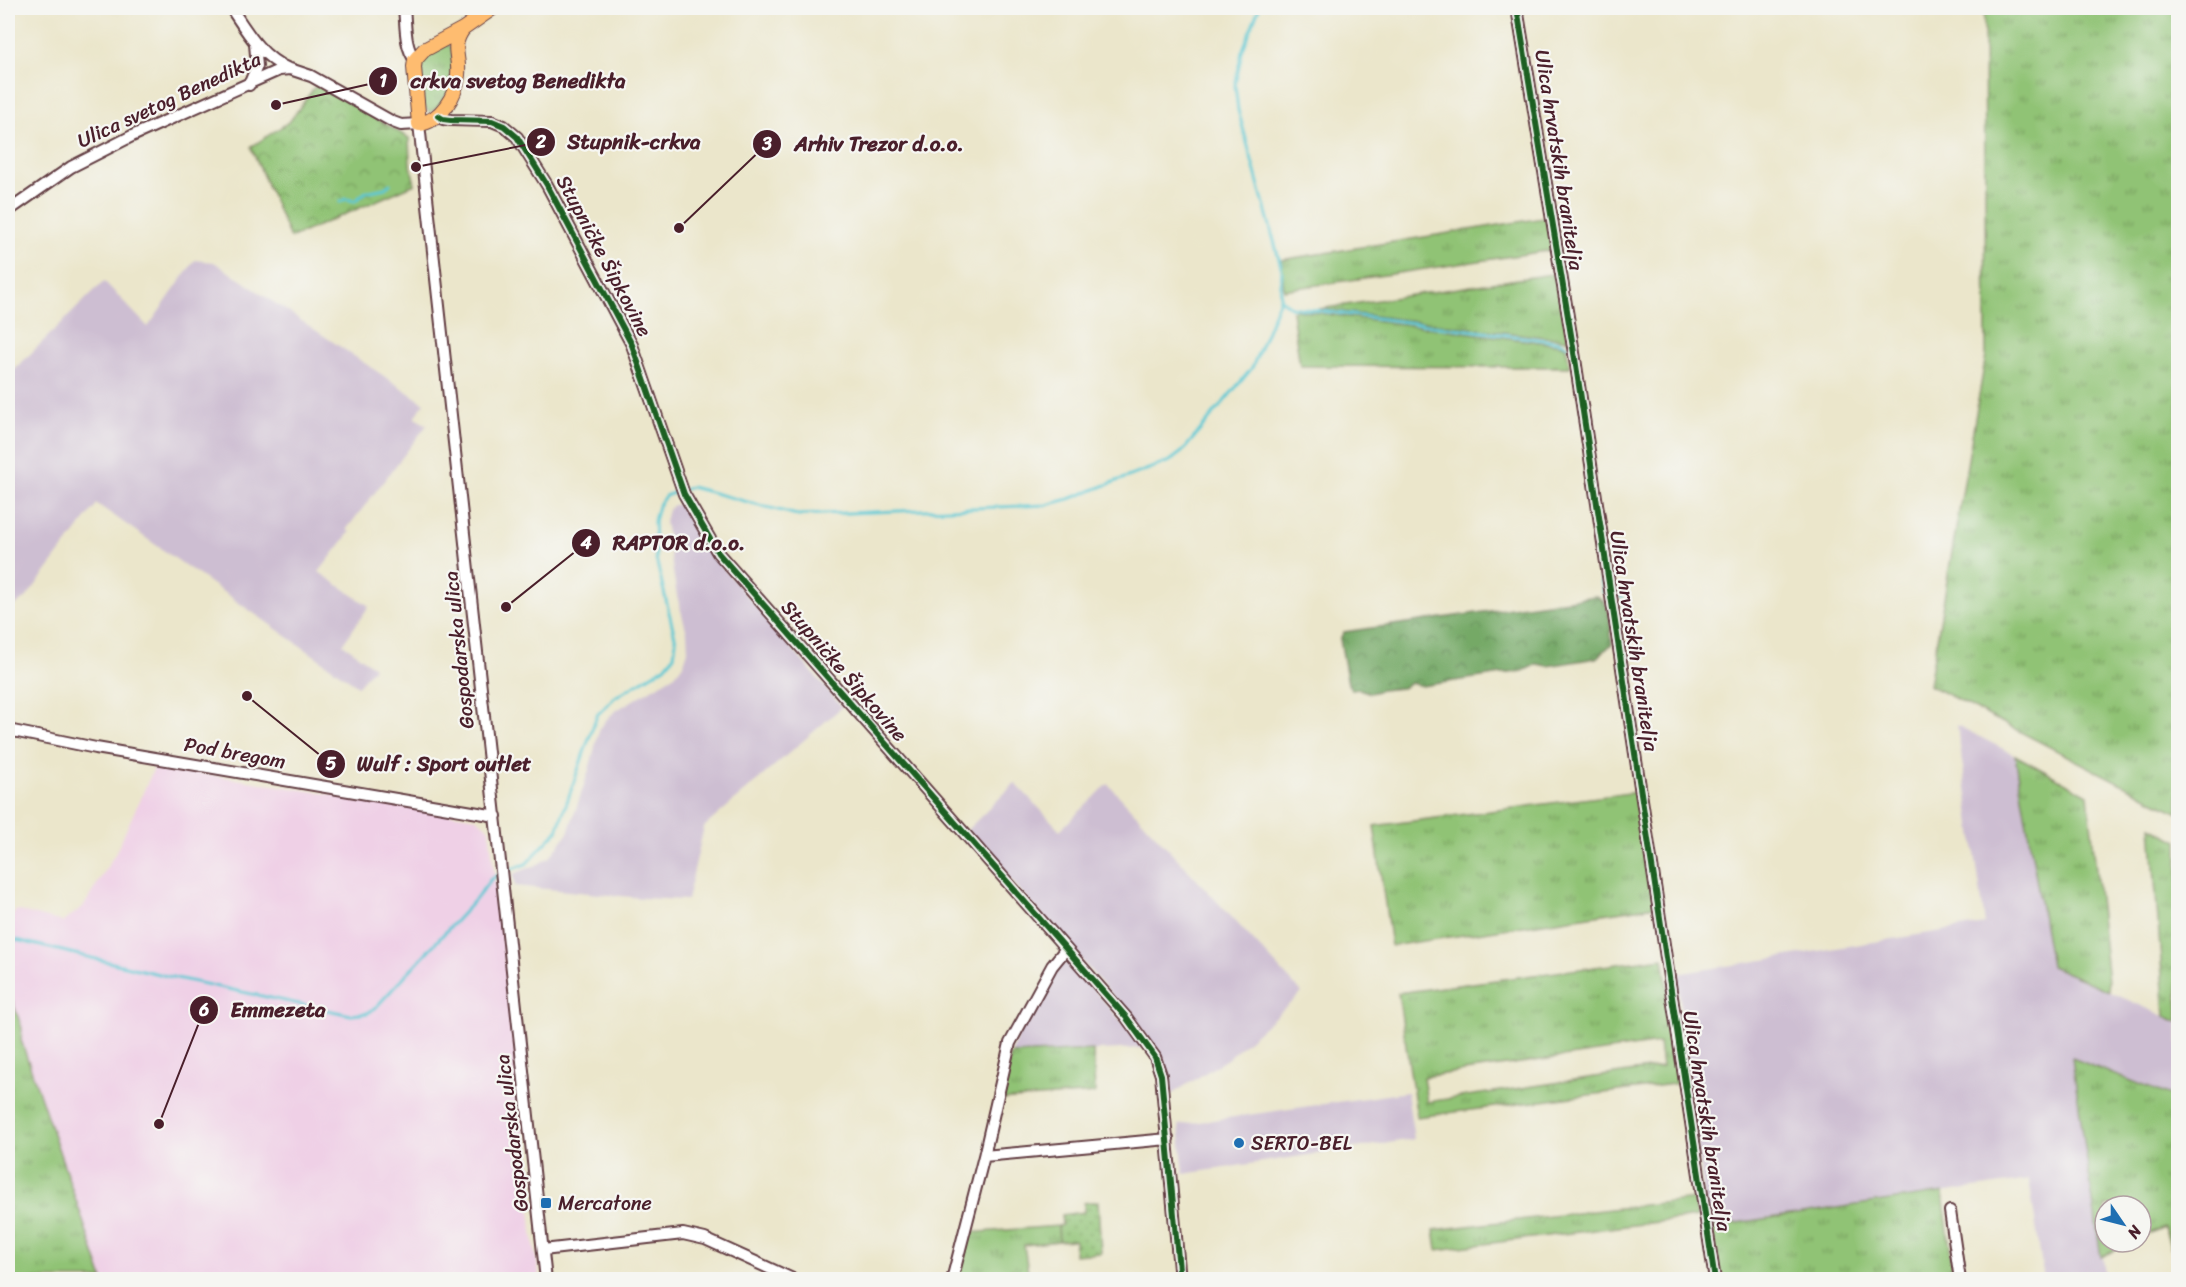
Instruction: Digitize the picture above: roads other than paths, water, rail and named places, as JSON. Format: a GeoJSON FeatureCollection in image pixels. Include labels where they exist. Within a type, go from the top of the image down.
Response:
{"type":"FeatureCollection","features":[{"type":"Feature","properties":{"kind":"main road"},"geometry":{"type":"LineString","coordinates":[[463,29],[456,42],[458,74],[452,97],[438,116],[427,123],[419,124],[415,60],[424,50],[463,29],[493,8]]}},
{"type":"Feature","properties":{"kind":"street"},"geometry":{"type":"LineString","coordinates":[[231,8],[255,43],[272,60],[290,69]]}},
{"type":"Feature","properties":{"kind":"street"},"geometry":{"type":"LineString","coordinates":[[404,8],[407,43],[415,60]]}},
{"type":"Feature","properties":{"kind":"street","name":"Ulica hrvatskih branitelja"},"geometry":{"type":"LineString","coordinates":[[1517,8],[1575,359],[1715,1280]]}},
{"type":"Feature","properties":{"kind":"street"},"geometry":{"type":"LineString","coordinates":[[249,85],[257,66],[255,43]]}},
{"type":"Feature","properties":{"kind":"street","name":"Ulica svetog Benedikta"},"geometry":{"type":"LineString","coordinates":[[8,211],[71,167],[132,136],[279,70],[290,69],[311,76],[393,122],[419,124]]}},
{"type":"Feature","properties":{"kind":"street","name":"Stupničke Šipkovine"},"geometry":{"type":"LineString","coordinates":[[438,116],[443,120],[492,121],[504,126],[517,137],[548,185],[632,345],[683,490],[718,553],[1126,1017],[1155,1057],[1161,1076],[1180,1280]]}},
{"type":"Feature","properties":{"kind":"street","name":"Gospodarska ulica"},"geometry":{"type":"LineString","coordinates":[[419,124],[546,1280]]}},
{"type":"Feature","properties":{"kind":"street","name":"Pod bregom"},"geometry":{"type":"LineString","coordinates":[[8,730],[109,751],[496,816]]}},
{"type":"Feature","properties":{"kind":"street"},"geometry":{"type":"LineString","coordinates":[[952,1280],[1010,1043],[1052,966],[1065,950]]}},
{"type":"Feature","properties":{"kind":"street"},"geometry":{"type":"LineString","coordinates":[[984,1156],[1168,1139]]}},
{"type":"Feature","properties":{"kind":"street"},"geometry":{"type":"LineString","coordinates":[[1950,1210],[1960,1280]]}},
{"type":"Feature","properties":{"kind":"street"},"geometry":{"type":"LineString","coordinates":[[543,1250],[683,1234],[705,1239],[795,1280]]}},
{"type":"Feature","properties":{"kind":"waterway"},"geometry":{"type":"LineString","coordinates":[[685,489],[691,487],[797,515],[1046,505],[1069,499],[1170,461],[1182,452],[1252,368],[1280,299],[1282,270],[1238,110],[1235,85],[1242,52],[1259,8]]}},
{"type":"Feature","properties":{"kind":"waterway"},"geometry":{"type":"LineString","coordinates":[[340,202],[346,199],[355,201],[366,192],[385,188],[390,184]]}},
{"type":"Feature","properties":{"kind":"waterway"},"geometry":{"type":"LineString","coordinates":[[1280,299],[1291,307],[1560,342],[1568,346]]}},
{"type":"Feature","properties":{"kind":"waterway"},"geometry":{"type":"LineString","coordinates":[[503,872],[526,864],[557,831],[597,715],[615,697],[665,667],[674,656],[676,641],[656,559],[654,521],[658,506],[665,496],[679,491]]}},
{"type":"Feature","properties":{"kind":"waterway"},"geometry":{"type":"LineString","coordinates":[[1591,497],[1603,592],[1607,594]]}},
{"type":"Feature","properties":{"kind":"waterway"},"geometry":{"type":"LineString","coordinates":[[1619,596],[1623,597]]}},
{"type":"Feature","properties":{"kind":"waterway"},"geometry":{"type":"LineString","coordinates":[[8,938],[167,976],[351,1015],[368,1013],[475,900],[491,879],[498,875]]}},
{"type":"Feature","properties":{"kind":"place","name":"crkva svetog Benedikta"},"geometry":{"type":"Point","coordinates":[276,105]}},
{"type":"Feature","properties":{"kind":"place","name":"Stupnik-crkva"},"geometry":{"type":"Point","coordinates":[416,167]}},
{"type":"Feature","properties":{"kind":"place","name":"Arhiv Trezor d.o.o."},"geometry":{"type":"Point","coordinates":[679,228]}},
{"type":"Feature","properties":{"kind":"place","name":"RAPTOR d.o.o."},"geometry":{"type":"Point","coordinates":[506,607]}},
{"type":"Feature","properties":{"kind":"place","name":"Wulf : Sport outlet"},"geometry":{"type":"Point","coordinates":[247,696]}},
{"type":"Feature","properties":{"kind":"place","name":"Emmezeta"},"geometry":{"type":"Point","coordinates":[159,1124]}},
{"type":"Feature","properties":{"kind":"place","name":"SERTO-BEL"},"geometry":{"type":"Point","coordinates":[1239,1143]}},
{"type":"Feature","properties":{"kind":"place","name":"Mercatone"},"geometry":{"type":"Point","coordinates":[546,1203]}}]}
